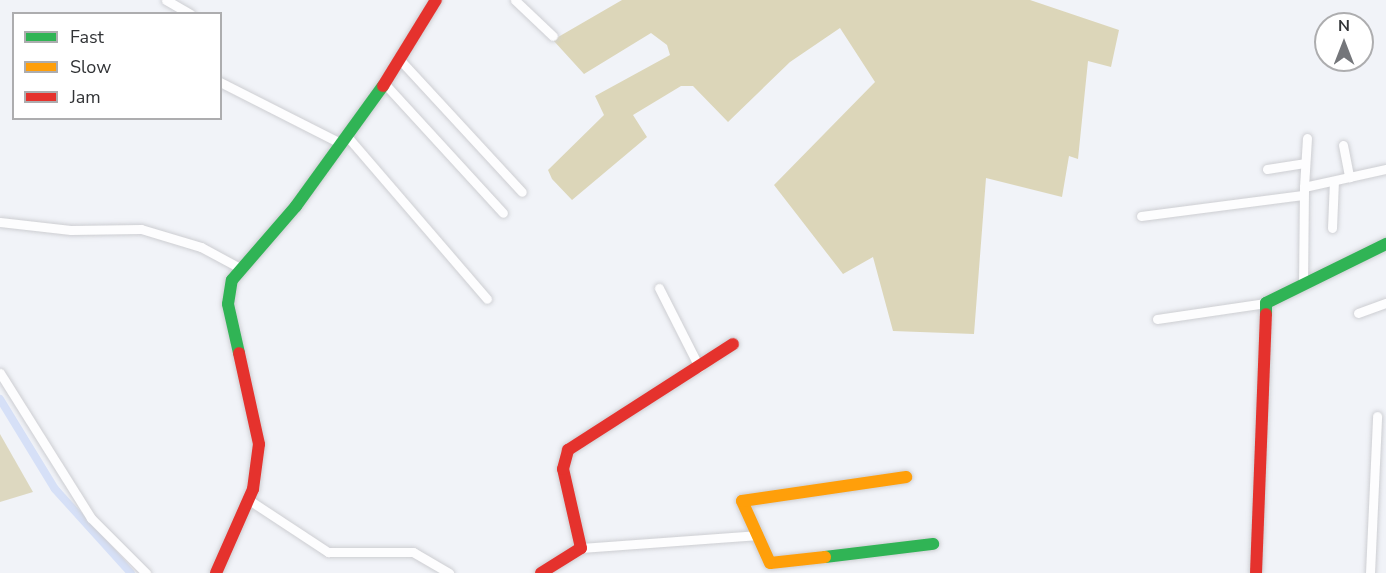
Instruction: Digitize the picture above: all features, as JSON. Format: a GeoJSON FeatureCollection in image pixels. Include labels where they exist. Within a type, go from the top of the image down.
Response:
{"type":"FeatureCollection","features":[{"type":"Feature","properties":{"kind":"street"},"geometry":{"type":"LineString","coordinates":[[166,0],[187,12]]}},
{"type":"Feature","properties":{"kind":"street"},"geometry":{"type":"LineString","coordinates":[[216,573],[249,501],[258,428],[228,304],[240,268],[296,206],[401,61],[436,0]]}},
{"type":"Feature","properties":{"kind":"street"},"geometry":{"type":"LineString","coordinates":[[515,0],[553,36]]}},
{"type":"Feature","properties":{"kind":"street"},"geometry":{"type":"LineString","coordinates":[[401,61],[522,192]]}},
{"type":"Feature","properties":{"kind":"street"},"geometry":{"type":"LineString","coordinates":[[222,83],[343,139],[487,299]]}},
{"type":"Feature","properties":{"kind":"street"},"geometry":{"type":"LineString","coordinates":[[384,83],[504,213]]}},
{"type":"Feature","properties":{"kind":"street"},"geometry":{"type":"LineString","coordinates":[[1303,285],[1304,163],[1307,138]]}},
{"type":"Feature","properties":{"kind":"street"},"geometry":{"type":"LineString","coordinates":[[1343,146],[1349,177]]}},
{"type":"Feature","properties":{"kind":"street"},"geometry":{"type":"LineString","coordinates":[[1267,169],[1304,163]]}},
{"type":"Feature","properties":{"kind":"street"},"geometry":{"type":"LineString","coordinates":[[1141,216],[1304,191],[1334,181],[1386,169]]}},
{"type":"Feature","properties":{"kind":"street"},"geometry":{"type":"LineString","coordinates":[[1332,228],[1334,181]]}},
{"type":"Feature","properties":{"kind":"street"},"geometry":{"type":"LineString","coordinates":[[0,222],[71,230],[141,229],[201,247],[240,268]]}},
{"type":"Feature","properties":{"kind":"street"},"geometry":{"type":"LineString","coordinates":[[1156,319],[1266,303],[1386,244]]}},
{"type":"Feature","properties":{"kind":"street"},"geometry":{"type":"LineString","coordinates":[[659,288],[699,366]]}},
{"type":"Feature","properties":{"kind":"street"},"geometry":{"type":"LineString","coordinates":[[1256,573],[1266,303]]}},
{"type":"Feature","properties":{"kind":"street"},"geometry":{"type":"LineString","coordinates":[[1358,314],[1386,303]]}},
{"type":"Feature","properties":{"kind":"street"},"geometry":{"type":"LineString","coordinates":[[581,548],[563,469],[568,450],[733,344]]}},
{"type":"Feature","properties":{"kind":"street"},"geometry":{"type":"LineString","coordinates":[[0,373],[91,518],[146,573]]}},
{"type":"Feature","properties":{"kind":"street"},"geometry":{"type":"LineString","coordinates":[[1370,573],[1377,416]]}},
{"type":"Feature","properties":{"kind":"street"},"geometry":{"type":"LineString","coordinates":[[906,477],[743,497],[770,568],[933,544]]}},
{"type":"Feature","properties":{"kind":"street"},"geometry":{"type":"LineString","coordinates":[[249,501],[328,552],[413,552],[449,573]]}},
{"type":"Feature","properties":{"kind":"street"},"geometry":{"type":"LineString","coordinates":[[541,573],[581,548],[756,535]]}},
{"type":"Feature","properties":{"kind":"shaded area"},"geometry":{"type":"Polygon","coordinates":[[[622,0],[1030,0],[1119,30],[1111,67],[1088,61],[1078,159],[1069,156],[1062,197],[986,178],[974,334],[893,331],[873,257],[843,274],[774,185],[875,82],[840,28],[790,62],[728,122],[693,86],[681,86],[633,115],[647,137],[572,200],[552,179],[548,170],[604,115],[595,96],[670,55],[667,45],[651,33],[584,74],[553,40],[622,0]]]}},
{"type":"Feature","properties":{"kind":"shaded area"},"geometry":{"type":"Polygon","coordinates":[[[0,434],[33,492],[0,502],[0,434]]]}},
{"type":"Feature","properties":{"kind":"waterway"},"geometry":{"type":"LineString","coordinates":[[0,399],[55,489],[131,573]]}},
{"type":"Feature","properties":{"kind":"traffic: fast"},"geometry":{"type":"LineString","coordinates":[[239,353],[228,304],[232,280],[296,206],[383,86]]}},
{"type":"Feature","properties":{"kind":"traffic: fast"},"geometry":{"type":"LineString","coordinates":[[1266,314],[1266,303],[1386,244]]}},
{"type":"Feature","properties":{"kind":"traffic: fast"},"geometry":{"type":"LineString","coordinates":[[825,557],[933,544]]}},
{"type":"Feature","properties":{"kind":"traffic: slow"},"geometry":{"type":"LineString","coordinates":[[825,557],[770,563],[742,501],[906,477]]}},
{"type":"Feature","properties":{"kind":"traffic: jam"},"geometry":{"type":"LineString","coordinates":[[383,86],[436,0]]}},
{"type":"Feature","properties":{"kind":"traffic: jam"},"geometry":{"type":"LineString","coordinates":[[1256,573],[1266,314]]}},
{"type":"Feature","properties":{"kind":"traffic: jam"},"geometry":{"type":"LineString","coordinates":[[541,573],[581,548],[563,469],[568,450],[733,344]]}},
{"type":"Feature","properties":{"kind":"traffic: jam"},"geometry":{"type":"LineString","coordinates":[[216,573],[253,489],[259,444],[239,353]]}}]}
